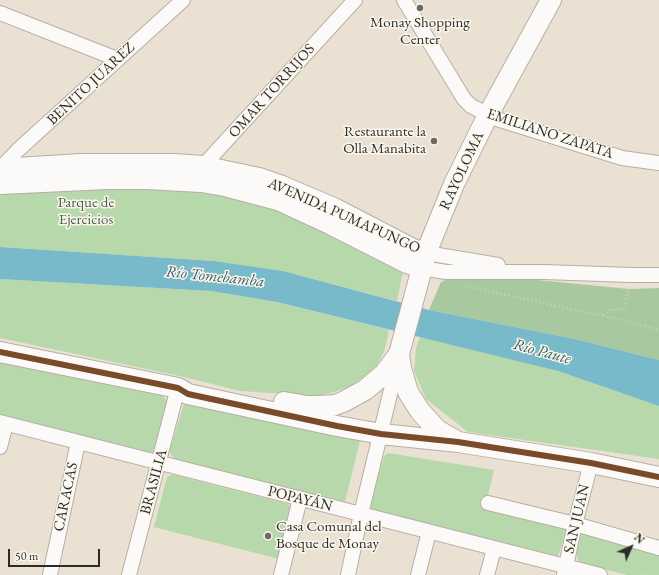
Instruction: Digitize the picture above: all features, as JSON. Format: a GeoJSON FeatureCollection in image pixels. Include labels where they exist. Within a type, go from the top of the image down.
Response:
{"type":"FeatureCollection","features":[{"type":"Feature","properties":{"kind":"main road","name":"RAYOLOMA"},"geometry":{"type":"LineString","coordinates":[[465,443],[438,430],[427,420],[408,392],[401,368],[401,350],[423,266],[454,184],[488,115],[552,0]]}},
{"type":"Feature","properties":{"kind":"main road","name":"AVENIDA PUMAPUNGO"},"geometry":{"type":"LineString","coordinates":[[0,175],[81,164],[174,164],[202,178],[259,178],[336,209],[406,246],[423,266]]}},
{"type":"Feature","properties":{"kind":"main road","name":"RAYOLOMA"},"geometry":{"type":"LineString","coordinates":[[178,388],[190,385],[294,404],[319,406],[335,405],[352,398],[365,390],[384,374],[401,350]]}},
{"type":"Feature","properties":{"kind":"main road"},"geometry":{"type":"LineString","coordinates":[[0,352],[178,388],[188,394],[337,426],[381,434],[465,443],[510,450],[587,455],[659,477]]}},
{"type":"Feature","properties":{"kind":"street","name":"BENITO JUAREZ"},"geometry":{"type":"LineString","coordinates":[[0,175],[18,150],[183,0]]}},
{"type":"Feature","properties":{"kind":"street","name":"OMAR TORRIJOS"},"geometry":{"type":"LineString","coordinates":[[202,178],[355,0]]}},
{"type":"Feature","properties":{"kind":"street","name":"EMILIANO ZAPATA"},"geometry":{"type":"LineString","coordinates":[[404,0],[464,99],[471,106],[497,119],[622,158],[659,163]]}},
{"type":"Feature","properties":{"kind":"street"},"geometry":{"type":"LineString","coordinates":[[0,13],[117,59]]}},
{"type":"Feature","properties":{"kind":"street","name":"AVENIDA PUMAPUNGO"},"geometry":{"type":"LineString","coordinates":[[423,266],[544,272],[659,275]]}},
{"type":"Feature","properties":{"kind":"street"},"geometry":{"type":"LineString","coordinates":[[348,575],[361,514],[368,491],[401,350]]}},
{"type":"Feature","properties":{"kind":"street","name":"BRASILIA"},"geometry":{"type":"LineString","coordinates":[[129,575],[178,388]]}},
{"type":"Feature","properties":{"kind":"street"},"geometry":{"type":"LineString","coordinates":[[0,447],[3,423]]}},
{"type":"Feature","properties":{"kind":"street","name":"POPAYÁN"},"geometry":{"type":"LineString","coordinates":[[3,423],[494,549],[565,571],[600,575]]}},
{"type":"Feature","properties":{"kind":"street","name":"CARACAS"},"geometry":{"type":"LineString","coordinates":[[50,575],[78,442]]}},
{"type":"Feature","properties":{"kind":"street","name":"SAN JUAN"},"geometry":{"type":"LineString","coordinates":[[565,571],[587,455]]}},
{"type":"Feature","properties":{"kind":"street"},"geometry":{"type":"LineString","coordinates":[[281,575],[300,499]]}},
{"type":"Feature","properties":{"kind":"street"},"geometry":{"type":"LineString","coordinates":[[486,510],[575,524],[659,548]]}},
{"type":"Feature","properties":{"kind":"street"},"geometry":{"type":"LineString","coordinates":[[418,575],[429,532]]}},
{"type":"Feature","properties":{"kind":"street"},"geometry":{"type":"LineString","coordinates":[[487,575],[494,549]]}},
{"type":"Feature","properties":{"kind":"path"},"geometry":{"type":"LineString","coordinates":[[602,316],[610,310],[624,309],[630,275]]}},
{"type":"Feature","properties":{"kind":"path"},"geometry":{"type":"LineString","coordinates":[[464,286],[617,319],[659,330]]}},
{"type":"Feature","properties":{"kind":"path"},"geometry":{"type":"LineString","coordinates":[[0,314],[69,317],[144,327],[202,330],[346,344],[378,344],[390,351],[415,351],[430,371],[445,396],[458,422],[465,443]]}},
{"type":"Feature","properties":{"kind":"path"},"geometry":{"type":"LineString","coordinates":[[401,350],[408,361],[422,366],[452,383],[489,396],[592,414],[659,434]]}},
{"type":"Feature","properties":{"kind":"path"},"geometry":{"type":"LineString","coordinates":[[298,388],[314,384],[343,371],[364,369],[369,364]]}},
{"type":"Feature","properties":{"kind":"path"},"geometry":{"type":"LineString","coordinates":[[452,383],[463,394],[477,402],[498,420],[506,433],[510,450]]}},
{"type":"Feature","properties":{"kind":"path"},"geometry":{"type":"LineString","coordinates":[[0,389],[168,430],[368,491],[471,527]]}},
{"type":"Feature","properties":{"kind":"path"},"geometry":{"type":"LineString","coordinates":[[489,396],[519,414],[556,429],[587,455]]}},
{"type":"Feature","properties":{"kind":"path"},"geometry":{"type":"LineString","coordinates":[[0,404],[164,445],[368,491],[486,510]]}},
{"type":"Feature","properties":{"kind":"path"},"geometry":{"type":"LineString","coordinates":[[499,520],[659,564]]}},
{"type":"Feature","properties":{"kind":"green space","name":"Parque de Ejercicios"},"geometry":{"type":"Polygon","coordinates":[[[186,187],[270,201],[404,266],[397,301],[283,271],[214,261],[0,247],[0,194],[111,188],[186,187]]]}},
{"type":"Feature","properties":{"kind":"green space"},"geometry":{"type":"Polygon","coordinates":[[[451,277],[507,277],[629,289],[659,288],[659,360],[575,339],[429,310],[441,282],[451,277]]]}},
{"type":"Feature","properties":{"kind":"green space"},"geometry":{"type":"Polygon","coordinates":[[[0,279],[211,291],[277,302],[389,330],[384,352],[376,366],[350,386],[318,396],[240,391],[184,377],[0,338],[0,279]]]}},
{"type":"Feature","properties":{"kind":"green space"},"geometry":{"type":"Polygon","coordinates":[[[420,336],[558,371],[659,406],[659,459],[468,432],[426,399],[414,371],[416,348],[420,336]]]}},
{"type":"Feature","properties":{"kind":"green space"},"geometry":{"type":"Polygon","coordinates":[[[0,362],[160,393],[167,401],[155,449],[152,452],[148,452],[0,414],[0,362]]]}},
{"type":"Feature","properties":{"kind":"green space"},"geometry":{"type":"Polygon","coordinates":[[[190,401],[360,441],[345,502],[175,459],[169,452],[184,404],[190,401]]]}},
{"type":"Feature","properties":{"kind":"green space"},"geometry":{"type":"Polygon","coordinates":[[[388,453],[494,470],[485,508],[567,528],[558,556],[374,511],[370,504],[384,456],[388,453]]]}},
{"type":"Feature","properties":{"kind":"green space"},"geometry":{"type":"Polygon","coordinates":[[[171,475],[288,504],[291,507],[291,511],[279,559],[154,527],[167,477],[171,475]]]}},
{"type":"Feature","properties":{"kind":"green space"},"geometry":{"type":"Polygon","coordinates":[[[582,530],[659,552],[659,575],[627,575],[580,563],[576,555],[582,530]]]}},
{"type":"Feature","properties":{"kind":"water"},"geometry":{"type":"Polygon","coordinates":[[[0,247],[214,261],[283,271],[429,310],[575,339],[659,360],[659,406],[558,371],[277,302],[211,291],[0,279],[0,247]]]}},
{"type":"Feature","properties":{"kind":"transit line"},"geometry":{"type":"LineString","coordinates":[[0,352],[178,388],[188,394],[337,426],[381,434],[458,442],[591,463],[659,477]]}},
{"type":"Feature","properties":{"kind":"place","name":"Monay Shopping Center"},"geometry":{"type":"Point","coordinates":[420,8]}},
{"type":"Feature","properties":{"kind":"place","name":"Restaurante la Olla Manabita"},"geometry":{"type":"Point","coordinates":[434,141]}},
{"type":"Feature","properties":{"kind":"place","name":"Casa Comunal del Bosque de Monay"},"geometry":{"type":"Point","coordinates":[268,536]}},
{"type":"Feature","properties":{"kind":"water label","name":"Río Tomebamba"},"geometry":{"type":"Point","coordinates":[215,277]}},
{"type":"Feature","properties":{"kind":"water label","name":"Río Paute"},"geometry":{"type":"Point","coordinates":[542,352]}}]}
